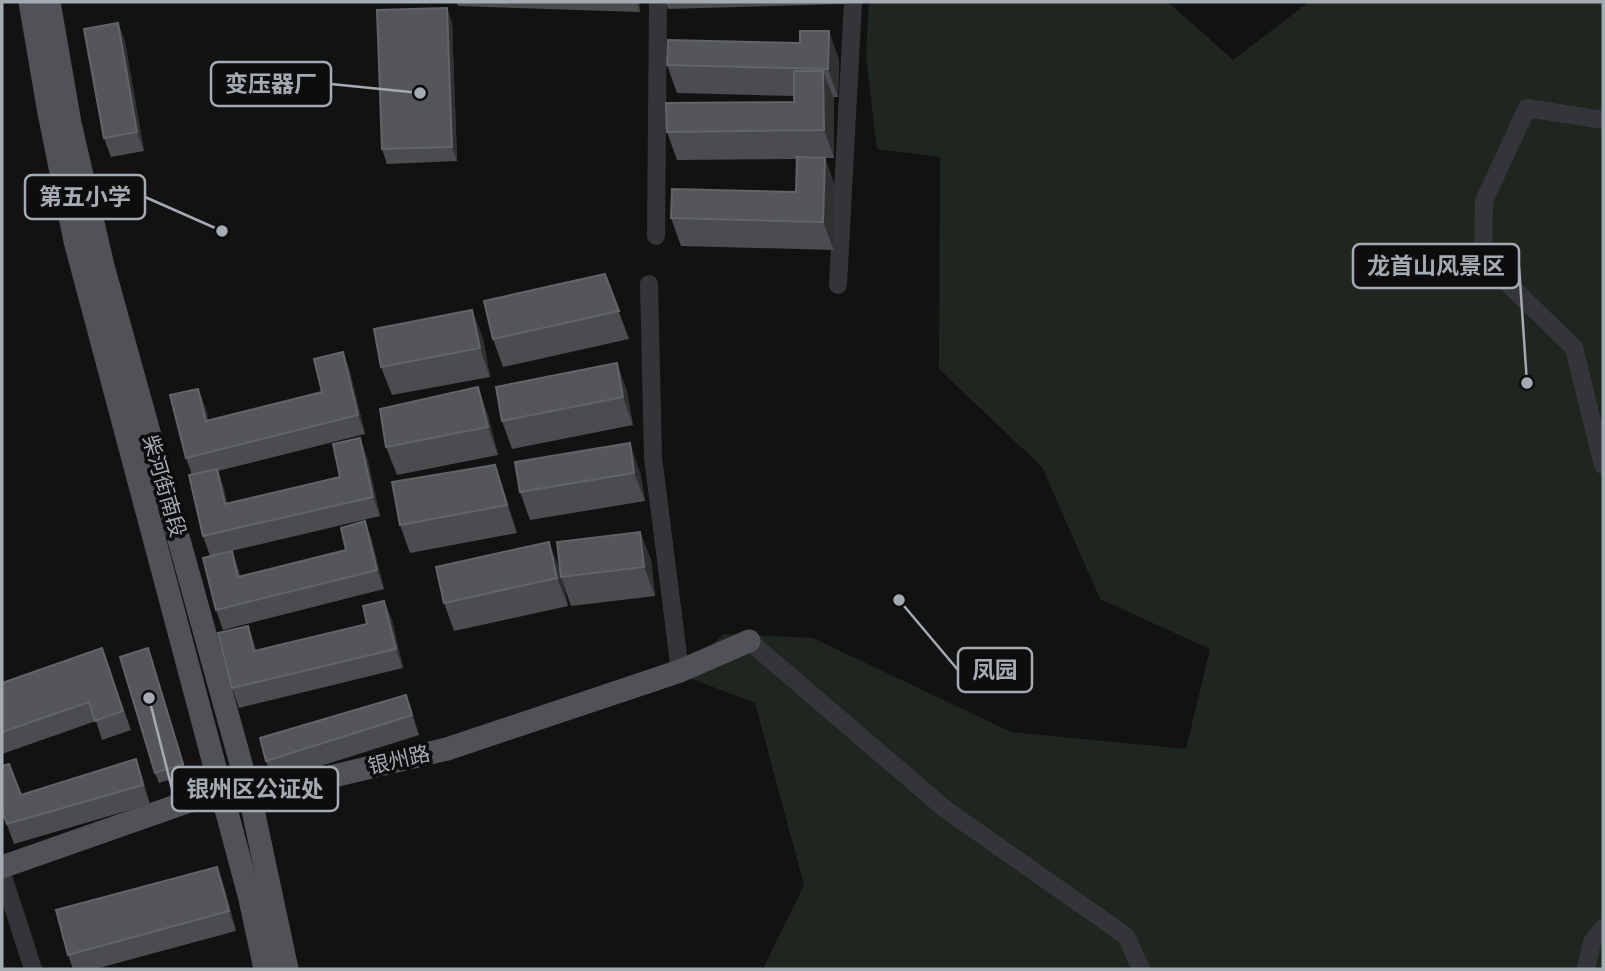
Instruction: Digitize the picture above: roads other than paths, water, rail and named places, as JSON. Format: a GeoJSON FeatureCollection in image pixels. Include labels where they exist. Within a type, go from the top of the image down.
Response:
{"type":"FeatureCollection","features":[{"type":"Feature","properties":{"kind":"main road","name":"柴河街南段"},"geometry":{"type":"LineString","coordinates":[[30,2],[75,241],[250,899],[265,969]]}},
{"type":"Feature","properties":{"kind":"main road","name":"柴河街南段"},"geometry":{"type":"LineString","coordinates":[[49,2],[70,122],[103,266],[250,796],[287,969]]}},
{"type":"Feature","properties":{"kind":"main road","name":"银州路"},"geometry":{"type":"LineString","coordinates":[[2,867],[190,801],[250,796],[447,749],[680,671],[749,641]]}},
{"type":"Feature","properties":{"kind":"street"},"geometry":{"type":"LineString","coordinates":[[656,236],[658,2]]}},
{"type":"Feature","properties":{"kind":"street"},"geometry":{"type":"LineString","coordinates":[[838,285],[853,2]]}},
{"type":"Feature","properties":{"kind":"street"},"geometry":{"type":"LineString","coordinates":[[1603,120],[1527,108],[1484,201],[1483,259],[1574,348],[1603,465]]}},
{"type":"Feature","properties":{"kind":"street"},"geometry":{"type":"LineString","coordinates":[[649,285],[653,457],[680,671]]}},
{"type":"Feature","properties":{"kind":"street"},"geometry":{"type":"LineString","coordinates":[[749,641],[945,809],[1126,936],[1141,969]]}},
{"type":"Feature","properties":{"kind":"street"},"geometry":{"type":"LineString","coordinates":[[2,873],[33,969]]}},
{"type":"Feature","properties":{"kind":"street"},"geometry":{"type":"LineString","coordinates":[[1586,969],[1592,943],[1603,928]]}},
{"type":"Feature","properties":{"kind":"place","name":"变压器厂"},"geometry":{"type":"Point","coordinates":[420,93]}},
{"type":"Feature","properties":{"kind":"place","name":"第五小学"},"geometry":{"type":"Point","coordinates":[222,231]}},
{"type":"Feature","properties":{"kind":"place","name":"龙首山风景区"},"geometry":{"type":"Point","coordinates":[1527,383]}},
{"type":"Feature","properties":{"kind":"place","name":"凤园"},"geometry":{"type":"Point","coordinates":[899,600]}},
{"type":"Feature","properties":{"kind":"place","name":"银州区公证处"},"geometry":{"type":"Point","coordinates":[149,698]}}]}
